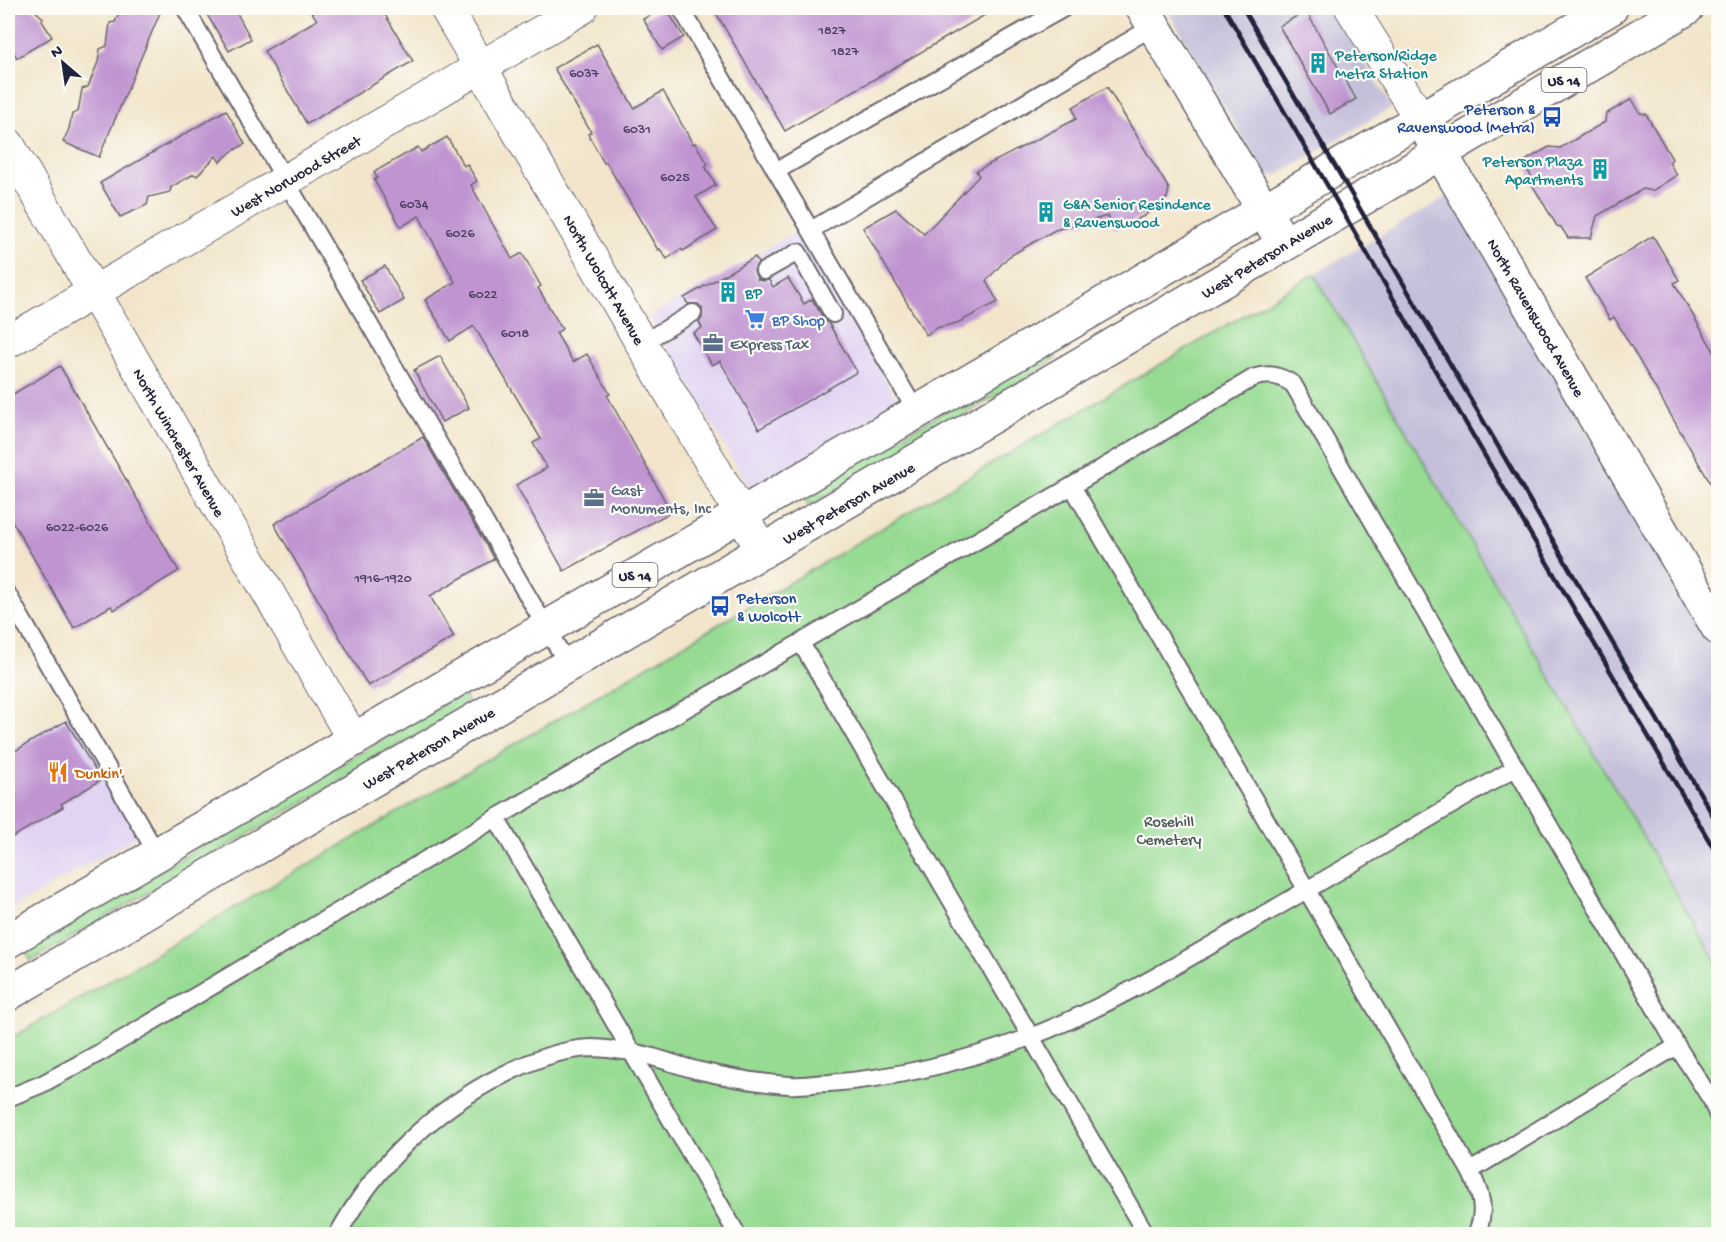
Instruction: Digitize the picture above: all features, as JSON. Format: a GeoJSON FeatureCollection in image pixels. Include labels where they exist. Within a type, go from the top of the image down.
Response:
{"type":"FeatureCollection","features":[{"type":"Feature","properties":{"kind":"main road","name":"US 14"},"geometry":{"type":"LineString","coordinates":[[8,942],[545,627],[1611,8]]}},
{"type":"Feature","properties":{"kind":"main road","name":"West Peterson Avenue"},"geometry":{"type":"LineString","coordinates":[[8,994],[1687,8]]}},
{"type":"Feature","properties":{"kind":"main road"},"geometry":{"type":"LineString","coordinates":[[1149,17],[1284,244]]}},
{"type":"Feature","properties":{"kind":"main road","name":"North Ravenswood Avenue"},"geometry":{"type":"LineString","coordinates":[[1420,118],[1719,628]]}},
{"type":"Feature","properties":{"kind":"street","name":"North Wolcott Avenue"},"geometry":{"type":"LineString","coordinates":[[446,8],[763,552]]}},
{"type":"Feature","properties":{"kind":"street","name":"West Norwood Street"},"geometry":{"type":"LineString","coordinates":[[8,342],[582,8]]}},
{"type":"Feature","properties":{"kind":"street","name":"North Ravenswood Avenue"},"geometry":{"type":"LineString","coordinates":[[1351,8],[1420,118]]}},
{"type":"Feature","properties":{"kind":"street","name":"North Winchester Avenue"},"geometry":{"type":"LineString","coordinates":[[8,144],[353,740]]}},
{"type":"Feature","properties":{"kind":"lane"},"geometry":{"type":"LineString","coordinates":[[185,8],[568,664]]}},
{"type":"Feature","properties":{"kind":"lane"},"geometry":{"type":"LineString","coordinates":[[681,8],[916,411]]}},
{"type":"Feature","properties":{"kind":"lane"},"geometry":{"type":"LineString","coordinates":[[776,171],[1064,8]]}},
{"type":"Feature","properties":{"kind":"lane"},"geometry":{"type":"LineString","coordinates":[[811,230],[1149,17]]}},
{"type":"Feature","properties":{"kind":"lane"},"geometry":{"type":"LineString","coordinates":[[764,271],[798,252],[833,314]]}},
{"type":"Feature","properties":{"kind":"lane"},"geometry":{"type":"LineString","coordinates":[[642,343],[693,313]]}},
{"type":"Feature","properties":{"kind":"lane"},"geometry":{"type":"LineString","coordinates":[[8,1098],[42,1084],[101,1052],[496,818],[1072,486],[1253,378],[1267,374],[1280,376],[1293,384],[1719,1116]]}},
{"type":"Feature","properties":{"kind":"lane"},"geometry":{"type":"LineString","coordinates":[[1072,486],[1470,1171],[1481,1194],[1482,1222],[1476,1234]]}},
{"type":"Feature","properties":{"kind":"lane"},"geometry":{"type":"LineString","coordinates":[[8,595],[157,854]]}},
{"type":"Feature","properties":{"kind":"lane"},"geometry":{"type":"LineString","coordinates":[[801,643],[1146,1234]]}},
{"type":"Feature","properties":{"kind":"lane"},"geometry":{"type":"LineString","coordinates":[[338,1234],[373,1180],[412,1137],[441,1112],[476,1088],[523,1065],[555,1053],[593,1048],[630,1051],[696,1070],[791,1085],[857,1081],[923,1070],[1031,1036],[1161,974],[1515,768]]}},
{"type":"Feature","properties":{"kind":"lane"},"geometry":{"type":"LineString","coordinates":[[496,818],[737,1234]]}},
{"type":"Feature","properties":{"kind":"lane"},"geometry":{"type":"LineString","coordinates":[[1470,1171],[1677,1046]]}},
{"type":"Feature","properties":{"kind":"shaded area"},"geometry":{"type":"Polygon","coordinates":[[[1166,8],[1332,8],[1392,107],[1278,175],[1272,176],[1264,173],[1166,8]]]}},
{"type":"Feature","properties":{"kind":"shaded area"},"geometry":{"type":"Polygon","coordinates":[[[1450,195],[1718,659],[1718,965],[1314,274],[1450,195]]]}},
{"type":"Feature","properties":{"kind":"shaded area","name":"BP"},"geometry":{"type":"Polygon","coordinates":[[[799,230],[899,403],[753,487],[748,485],[649,317],[799,230]]]}},
{"type":"Feature","properties":{"kind":"shaded area"},"geometry":{"type":"Polygon","coordinates":[[[71,713],[140,834],[8,911],[8,750],[71,713]]]}},
{"type":"Feature","properties":{"kind":"green space","name":"Rosehill Cemetery"},"geometry":{"type":"Polygon","coordinates":[[[1314,274],[1718,965],[1718,1234],[8,1234],[8,1040],[1314,274]]]}},
{"type":"Feature","properties":{"kind":"green space"},"geometry":{"type":"Polygon","coordinates":[[[1051,349],[1056,358],[1026,378],[809,506],[801,495],[1051,349]]]}},
{"type":"Feature","properties":{"kind":"green space"},"geometry":{"type":"Polygon","coordinates":[[[462,693],[468,702],[434,726],[31,961],[25,950],[462,693]]]}},
{"type":"Feature","properties":{"kind":"building"},"geometry":{"type":"Polygon","coordinates":[[[8,8],[32,8],[43,18],[42,21],[52,37],[17,58],[8,42],[8,8]]]}},
{"type":"Feature","properties":{"kind":"building"},"geometry":{"type":"Polygon","coordinates":[[[121,8],[162,8],[99,157],[63,142],[72,114],[78,112],[82,89],[88,87],[98,62],[100,49],[107,46],[110,23],[115,22],[121,8]]]}},
{"type":"Feature","properties":{"kind":"building"},"geometry":{"type":"Polygon","coordinates":[[[203,8],[234,8],[251,39],[229,51],[203,8]]]}},
{"type":"Feature","properties":{"kind":"building"},"geometry":{"type":"Polygon","coordinates":[[[309,8],[381,8],[413,61],[307,124],[264,51],[317,20],[309,8]]]}},
{"type":"Feature","properties":{"kind":"building"},"geometry":{"type":"Polygon","coordinates":[[[666,8],[684,37],[662,50],[643,19],[666,8]]]}},
{"type":"Feature","properties":{"kind":"building"},"geometry":{"type":"Polygon","coordinates":[[[713,8],[997,8],[785,131],[713,8]]]}},
{"type":"Feature","properties":{"kind":"building","name":"Peterson/Ridge Metra Station"},"geometry":{"type":"Polygon","coordinates":[[[1306,11],[1356,99],[1330,114],[1279,26],[1306,11]]]}},
{"type":"Feature","properties":{"kind":"building"},"geometry":{"type":"Polygon","coordinates":[[[597,44],[634,108],[663,91],[693,144],[695,143],[708,164],[705,166],[716,185],[696,197],[717,230],[667,259],[660,249],[658,250],[606,162],[604,163],[588,134],[591,132],[554,68],[597,44]]]}},
{"type":"Feature","properties":{"kind":"building","name":"G&A Senior Resindence & Ravenswood"},"geometry":{"type":"Polygon","coordinates":[[[1107,87],[1169,189],[1167,198],[1144,216],[1115,229],[1108,216],[1055,230],[1008,257],[986,281],[998,302],[957,323],[936,328],[926,335],[863,228],[896,209],[924,234],[979,176],[976,171],[1076,119],[1073,107],[1107,87]]]}},
{"type":"Feature","properties":{"kind":"building","name":"Peterson Plaza Apartments"},"geometry":{"type":"Polygon","coordinates":[[[1632,99],[1640,113],[1646,114],[1672,159],[1669,163],[1677,175],[1652,191],[1643,189],[1597,216],[1591,238],[1568,238],[1561,227],[1557,226],[1530,181],[1531,176],[1523,162],[1549,147],[1560,148],[1605,122],[1606,114],[1632,99]]]}},
{"type":"Feature","properties":{"kind":"building"},"geometry":{"type":"Polygon","coordinates":[[[226,110],[245,144],[220,162],[216,156],[197,176],[194,174],[171,187],[170,192],[149,197],[147,205],[120,217],[100,183],[226,110]]]}},
{"type":"Feature","properties":{"kind":"building"},"geometry":{"type":"Polygon","coordinates":[[[447,137],[464,166],[467,164],[477,181],[471,185],[512,259],[522,253],[541,286],[538,288],[562,329],[556,333],[573,362],[587,354],[671,512],[564,571],[516,485],[547,468],[533,443],[541,439],[474,326],[450,341],[425,300],[455,282],[419,216],[401,227],[374,180],[377,178],[374,172],[418,147],[421,152],[447,137]]]}},
{"type":"Feature","properties":{"kind":"building"},"geometry":{"type":"Polygon","coordinates":[[[1653,236],[1679,280],[1674,283],[1719,360],[1719,498],[1614,317],[1610,320],[1585,278],[1653,236]]]}},
{"type":"Feature","properties":{"kind":"building"},"geometry":{"type":"Polygon","coordinates":[[[755,257],[758,262],[754,271],[758,280],[769,280],[773,287],[788,278],[804,304],[812,299],[857,372],[759,429],[720,361],[712,365],[693,333],[702,328],[699,322],[702,318],[702,308],[698,304],[688,304],[684,298],[755,257]]]}},
{"type":"Feature","properties":{"kind":"building"},"geometry":{"type":"Polygon","coordinates":[[[385,266],[404,300],[380,314],[360,280],[385,266]]]}},
{"type":"Feature","properties":{"kind":"building"},"geometry":{"type":"Polygon","coordinates":[[[440,356],[469,408],[442,422],[414,370],[440,356]]]}},
{"type":"Feature","properties":{"kind":"building"},"geometry":{"type":"Polygon","coordinates":[[[60,366],[179,571],[114,610],[111,606],[74,628],[8,514],[8,397],[60,366]]]}},
{"type":"Feature","properties":{"kind":"building"},"geometry":{"type":"Polygon","coordinates":[[[423,437],[494,559],[430,596],[454,637],[368,686],[274,524],[423,437]]]}},
{"type":"Feature","properties":{"kind":"building"},"geometry":{"type":"Polygon","coordinates":[[[66,721],[101,780],[61,804],[63,807],[8,840],[8,755],[66,721]]]}},
{"type":"Feature","properties":{"kind":"railway"},"geometry":{"type":"LineString","coordinates":[[1224,8],[1718,856]]}},
{"type":"Feature","properties":{"kind":"railway"},"geometry":{"type":"LineString","coordinates":[[1243,8],[1718,824]]}},
{"type":"Feature","properties":{"kind":"place","name":"Peterson/Ridge Metra Station"},"geometry":{"type":"Point","coordinates":[1318,63]}},
{"type":"Feature","properties":{"kind":"place","name":"Peterson & Ravenswood (Metra)"},"geometry":{"type":"Point","coordinates":[1552,117]}},
{"type":"Feature","properties":{"kind":"place","name":"Peterson Plaza Apartments"},"geometry":{"type":"Point","coordinates":[1600,169]}},
{"type":"Feature","properties":{"kind":"place","name":"G&A Senior Resindence & Ravenswood"},"geometry":{"type":"Point","coordinates":[1046,212]}},
{"type":"Feature","properties":{"kind":"place","name":"BP"},"geometry":{"type":"Point","coordinates":[728,292]}},
{"type":"Feature","properties":{"kind":"place","name":"BP Shop"},"geometry":{"type":"Point","coordinates":[755,319]}},
{"type":"Feature","properties":{"kind":"place","name":"Express Tax"},"geometry":{"type":"Point","coordinates":[713,343]}},
{"type":"Feature","properties":{"kind":"place","name":"Gast Monuments, Inc"},"geometry":{"type":"Point","coordinates":[594,498]}},
{"type":"Feature","properties":{"kind":"place","name":"Peterson & Wolcott"},"geometry":{"type":"Point","coordinates":[720,606]}},
{"type":"Feature","properties":{"kind":"place","name":"Dunkin'"},"geometry":{"type":"Point","coordinates":[58,772]}}]}
